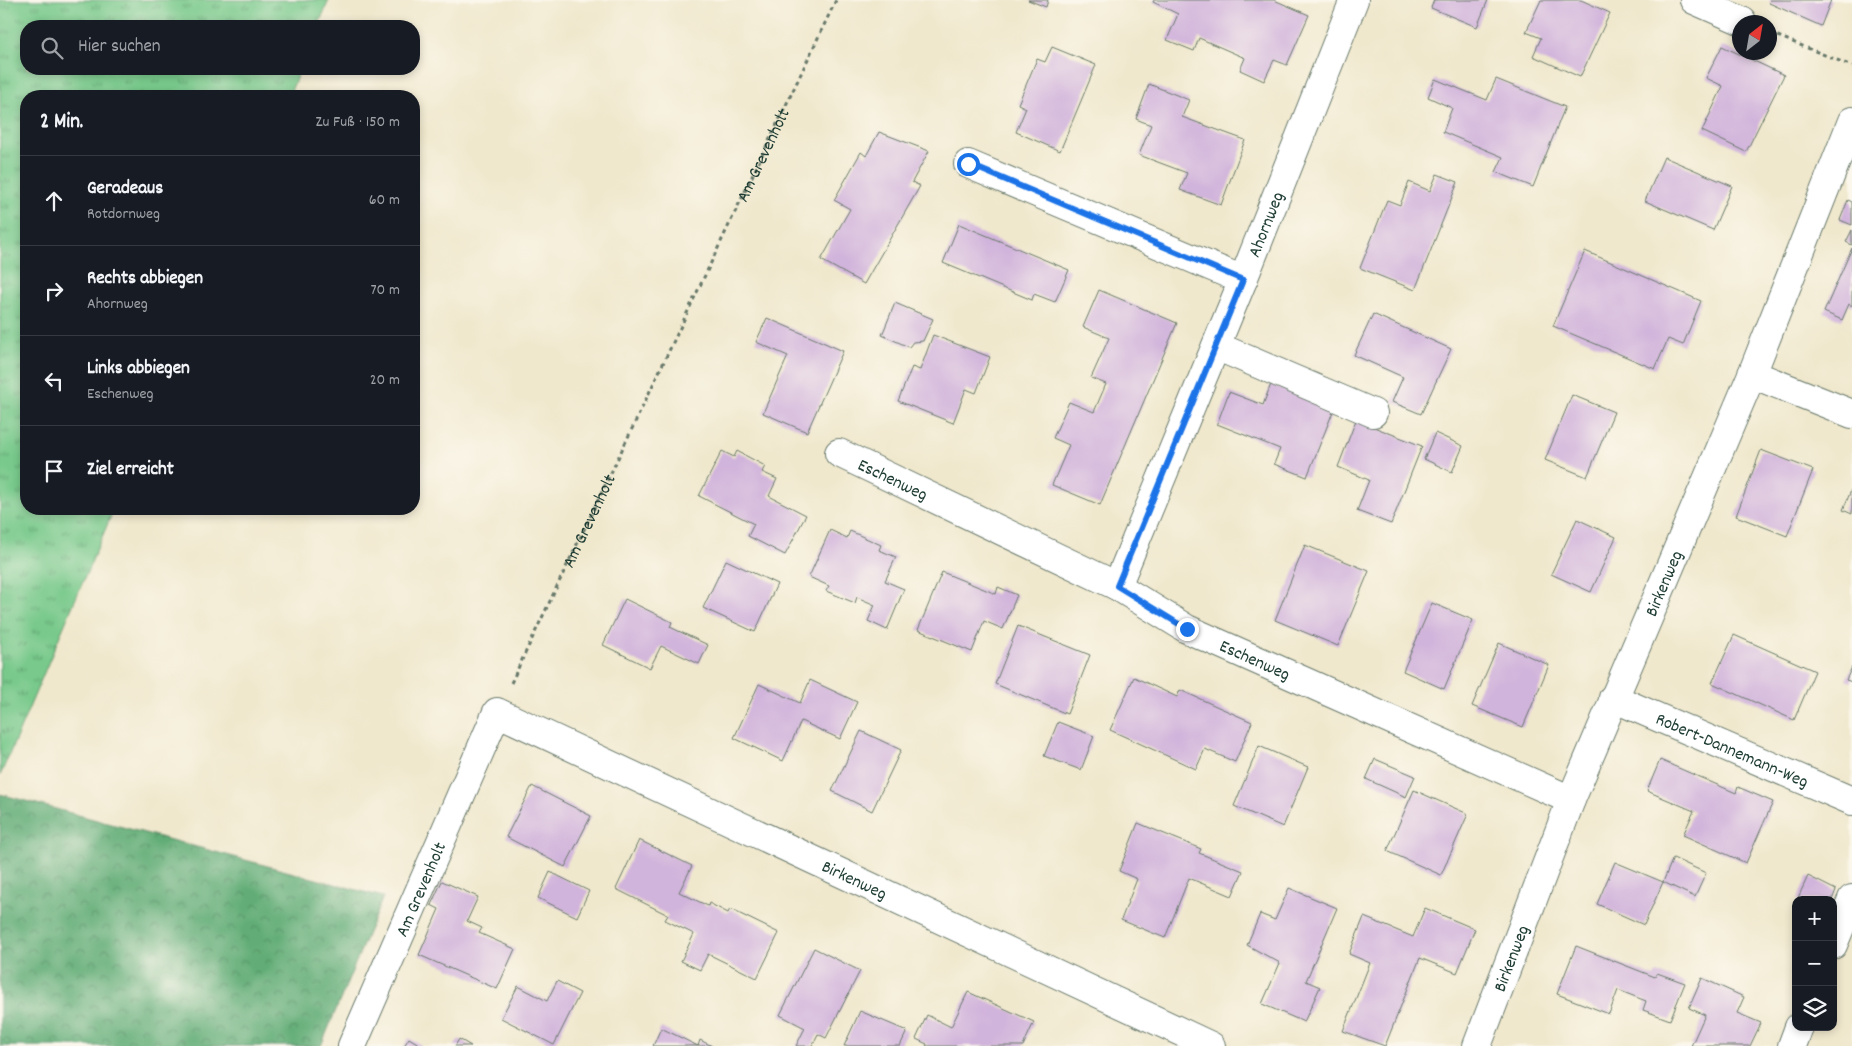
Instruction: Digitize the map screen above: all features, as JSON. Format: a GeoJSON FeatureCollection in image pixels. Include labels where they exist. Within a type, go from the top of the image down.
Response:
{"type":"FeatureCollection","features":[{"type":"Feature","properties":{"kind":"street","name":"Ahornweg"},"geometry":{"type":"LineString","coordinates":[[1117,586],[1243,280],[1354,0]]}},
{"type":"Feature","properties":{"kind":"street"},"geometry":{"type":"LineString","coordinates":[[1694,0],[1732,17]]}},
{"type":"Feature","properties":{"kind":"street","name":"Birkenweg"},"geometry":{"type":"LineString","coordinates":[[1477,1046],[1571,800],[1752,374],[1852,121]]}},
{"type":"Feature","properties":{"kind":"street"},"geometry":{"type":"LineString","coordinates":[[968,164],[1243,280]]}},
{"type":"Feature","properties":{"kind":"street"},"geometry":{"type":"LineString","coordinates":[[1216,346],[1373,413]]}},
{"type":"Feature","properties":{"kind":"street"},"geometry":{"type":"LineString","coordinates":[[1752,374],[1852,414]]}},
{"type":"Feature","properties":{"kind":"street","name":"Eschenweg"},"geometry":{"type":"LineString","coordinates":[[839,453],[1117,586],[1187,629],[1571,800]]}},
{"type":"Feature","properties":{"kind":"street","name":"Robert-Dannemann-Weg"},"geometry":{"type":"LineString","coordinates":[[1613,698],[1852,802]]}},
{"type":"Feature","properties":{"kind":"street","name":"Am Grevenholt"},"geometry":{"type":"LineString","coordinates":[[352,1046],[497,712]]}},
{"type":"Feature","properties":{"kind":"street","name":"Birkenweg"},"geometry":{"type":"LineString","coordinates":[[497,712],[1211,1046]]}},
{"type":"Feature","properties":{"kind":"street"},"geometry":{"type":"LineString","coordinates":[[1835,941],[1852,899]]}},
{"type":"Feature","properties":{"kind":"street"},"geometry":{"type":"LineString","coordinates":[[1792,1046],[1798,1031]]}},
{"type":"Feature","properties":{"kind":"path","name":"Am Grevenholt"},"geometry":{"type":"LineString","coordinates":[[497,712],[836,0]]}},
{"type":"Feature","properties":{"kind":"path"},"geometry":{"type":"LineString","coordinates":[[1777,35],[1852,66]]}},
{"type":"Feature","properties":{"kind":"green space"},"geometry":{"type":"Polygon","coordinates":[[[0,0],[329,0],[321,20],[20,20],[20,75],[298,75],[291,90],[20,90],[20,515],[111,515],[0,776],[0,0]]]}},
{"type":"Feature","properties":{"kind":"green space"},"geometry":{"type":"Polygon","coordinates":[[[0,794],[383,897],[321,1046],[0,1046],[0,794]]]}},
{"type":"Feature","properties":{"kind":"building"},"geometry":{"type":"Polygon","coordinates":[[[1028,0],[1048,0],[1046,7],[1028,0]]]}},
{"type":"Feature","properties":{"kind":"building"},"geometry":{"type":"Polygon","coordinates":[[[1154,0],[1274,0],[1309,15],[1287,65],[1274,60],[1264,81],[1240,70],[1245,58],[1199,38],[1194,51],[1167,40],[1178,14],[1153,2],[1154,0]]]}},
{"type":"Feature","properties":{"kind":"building"},"geometry":{"type":"Polygon","coordinates":[[[1434,0],[1488,0],[1477,27],[1431,8],[1434,0]]]}},
{"type":"Feature","properties":{"kind":"building"},"geometry":{"type":"Polygon","coordinates":[[[1541,0],[1581,0],[1610,13],[1580,77],[1533,56],[1541,38],[1526,32],[1541,0]]]}},
{"type":"Feature","properties":{"kind":"building"},"geometry":{"type":"Polygon","coordinates":[[[1770,0],[1831,0],[1821,26],[1769,3],[1770,0]]]}},
{"type":"Feature","properties":{"kind":"building"},"geometry":{"type":"Polygon","coordinates":[[[1722,46],[1732,51],[1732,60],[1752,60],[1784,75],[1746,152],[1702,131],[1723,86],[1706,78],[1722,46]]]}},
{"type":"Feature","properties":{"kind":"building"},"geometry":{"type":"Polygon","coordinates":[[[1052,47],[1096,65],[1060,151],[1016,132],[1026,108],[1018,104],[1037,59],[1045,62],[1052,47]]]}},
{"type":"Feature","properties":{"kind":"building"},"geometry":{"type":"Polygon","coordinates":[[[1435,79],[1487,100],[1496,79],[1565,107],[1533,187],[1496,172],[1503,157],[1443,132],[1452,108],[1428,97],[1435,79]]]}},
{"type":"Feature","properties":{"kind":"building"},"geometry":{"type":"Polygon","coordinates":[[[1149,84],[1189,100],[1182,117],[1245,140],[1221,205],[1180,190],[1187,173],[1139,155],[1151,125],[1136,119],[1149,84]]]}},
{"type":"Feature","properties":{"kind":"building"},"geometry":{"type":"Polygon","coordinates":[[[879,132],[929,151],[912,182],[920,186],[864,284],[821,260],[850,209],[834,200],[861,152],[866,156],[879,132]]]}},
{"type":"Feature","properties":{"kind":"building"},"geometry":{"type":"Polygon","coordinates":[[[1664,157],[1732,186],[1713,230],[1645,201],[1664,157]]]}},
{"type":"Feature","properties":{"kind":"building"},"geometry":{"type":"Polygon","coordinates":[[[1437,174],[1458,182],[1415,290],[1360,268],[1387,200],[1400,205],[1409,182],[1430,191],[1437,174]]]}},
{"type":"Feature","properties":{"kind":"building"},"geometry":{"type":"Polygon","coordinates":[[[1848,200],[1852,202],[1852,225],[1840,220],[1848,200]]]}},
{"type":"Feature","properties":{"kind":"building"},"geometry":{"type":"Polygon","coordinates":[[[959,224],[1069,270],[1055,302],[1034,294],[1032,300],[943,263],[959,224]]]}},
{"type":"Feature","properties":{"kind":"building"},"geometry":{"type":"Polygon","coordinates":[[[1852,230],[1852,245],[1846,242],[1852,230]]]}},
{"type":"Feature","properties":{"kind":"building"},"geometry":{"type":"Polygon","coordinates":[[[1852,248],[1852,306],[1849,304],[1842,320],[1824,312],[1852,248]]]}},
{"type":"Feature","properties":{"kind":"building"},"geometry":{"type":"Polygon","coordinates":[[[1585,251],[1701,301],[1683,345],[1668,339],[1655,369],[1553,326],[1585,251]]]}},
{"type":"Feature","properties":{"kind":"building"},"geometry":{"type":"Polygon","coordinates":[[[1099,290],[1177,323],[1100,505],[1052,485],[1069,445],[1053,438],[1069,402],[1094,412],[1106,384],[1091,378],[1109,338],[1083,327],[1099,290]]]}},
{"type":"Feature","properties":{"kind":"building"},"geometry":{"type":"Polygon","coordinates":[[[895,303],[933,319],[923,341],[913,342],[909,347],[882,335],[895,303]]]}},
{"type":"Feature","properties":{"kind":"building"},"geometry":{"type":"Polygon","coordinates":[[[1373,314],[1451,349],[1421,414],[1392,402],[1403,377],[1354,355],[1373,314]]]}},
{"type":"Feature","properties":{"kind":"building"},"geometry":{"type":"Polygon","coordinates":[[[767,318],[843,351],[807,432],[763,413],[788,356],[756,342],[767,318]]]}},
{"type":"Feature","properties":{"kind":"building"},"geometry":{"type":"Polygon","coordinates":[[[933,335],[990,357],[976,393],[966,389],[953,423],[898,401],[912,367],[920,370],[933,335]]]}},
{"type":"Feature","properties":{"kind":"building"},"geometry":{"type":"Polygon","coordinates":[[[1271,384],[1334,409],[1307,477],[1274,464],[1280,449],[1217,424],[1229,392],[1263,405],[1271,384]]]}},
{"type":"Feature","properties":{"kind":"building"},"geometry":{"type":"Polygon","coordinates":[[[1572,395],[1614,412],[1587,477],[1545,460],[1572,395]]]}},
{"type":"Feature","properties":{"kind":"building"},"geometry":{"type":"Polygon","coordinates":[[[1356,420],[1422,446],[1391,524],[1357,511],[1369,480],[1338,467],[1356,420]]]}},
{"type":"Feature","properties":{"kind":"building"},"geometry":{"type":"Polygon","coordinates":[[[1435,433],[1463,446],[1452,472],[1424,459],[1435,433]]]}},
{"type":"Feature","properties":{"kind":"building"},"geometry":{"type":"Polygon","coordinates":[[[1761,450],[1813,470],[1787,536],[1736,516],[1761,450]]]}},
{"type":"Feature","properties":{"kind":"building"},"geometry":{"type":"Polygon","coordinates":[[[722,451],[734,457],[737,451],[765,466],[762,472],[777,479],[769,496],[806,515],[785,555],[748,536],[754,524],[699,496],[722,451]]]}},
{"type":"Feature","properties":{"kind":"building"},"geometry":{"type":"Polygon","coordinates":[[[1852,488],[1852,514],[1843,510],[1852,488]]]}},
{"type":"Feature","properties":{"kind":"building"},"geometry":{"type":"Polygon","coordinates":[[[1577,519],[1616,537],[1591,592],[1551,574],[1577,519]]]}},
{"type":"Feature","properties":{"kind":"building"},"geometry":{"type":"Polygon","coordinates":[[[830,530],[847,538],[850,531],[881,545],[879,550],[896,557],[885,581],[904,589],[887,630],[868,621],[875,605],[857,597],[855,603],[826,591],[829,586],[809,577],[830,530]]]}},
{"type":"Feature","properties":{"kind":"building"},"geometry":{"type":"Polygon","coordinates":[[[1305,545],[1369,571],[1338,646],[1275,620],[1305,545]]]}},
{"type":"Feature","properties":{"kind":"building"},"geometry":{"type":"Polygon","coordinates":[[[726,560],[777,584],[755,632],[703,608],[726,560]]]}},
{"type":"Feature","properties":{"kind":"building"},"geometry":{"type":"Polygon","coordinates":[[[942,572],[996,594],[998,587],[1017,595],[1003,629],[984,621],[972,652],[918,630],[942,572]]]}},
{"type":"Feature","properties":{"kind":"building"},"geometry":{"type":"Polygon","coordinates":[[[625,599],[672,622],[670,627],[708,645],[699,664],[661,646],[650,668],[603,645],[625,599]]]}},
{"type":"Feature","properties":{"kind":"building"},"geometry":{"type":"Polygon","coordinates":[[[1432,603],[1473,620],[1444,689],[1403,671],[1432,603]]]}},
{"type":"Feature","properties":{"kind":"building"},"geometry":{"type":"Polygon","coordinates":[[[1018,626],[1090,655],[1067,714],[995,684],[1018,626]]]}},
{"type":"Feature","properties":{"kind":"building"},"geometry":{"type":"Polygon","coordinates":[[[1734,635],[1815,671],[1794,720],[1712,683],[1734,635]]]}},
{"type":"Feature","properties":{"kind":"building"},"geometry":{"type":"Polygon","coordinates":[[[1499,643],[1549,665],[1523,727],[1472,706],[1499,643]]]}},
{"type":"Feature","properties":{"kind":"building"},"geometry":{"type":"Polygon","coordinates":[[[1852,667],[1852,682],[1846,680],[1852,667]]]}},
{"type":"Feature","properties":{"kind":"building"},"geometry":{"type":"Polygon","coordinates":[[[1134,677],[1177,697],[1180,690],[1252,722],[1235,762],[1205,749],[1196,769],[1110,730],[1134,677]]]}},
{"type":"Feature","properties":{"kind":"building"},"geometry":{"type":"Polygon","coordinates":[[[810,680],[857,702],[840,739],[801,721],[783,761],[734,738],[759,684],[800,703],[810,680]]]}},
{"type":"Feature","properties":{"kind":"building"},"geometry":{"type":"Polygon","coordinates":[[[1058,722],[1094,736],[1081,770],[1044,756],[1058,722]]]}},
{"type":"Feature","properties":{"kind":"building"},"geometry":{"type":"Polygon","coordinates":[[[861,731],[901,750],[872,811],[832,791],[861,731]]]}},
{"type":"Feature","properties":{"kind":"building"},"geometry":{"type":"Polygon","coordinates":[[[1259,746],[1308,767],[1283,827],[1234,806],[1259,746]]]}},
{"type":"Feature","properties":{"kind":"building"},"geometry":{"type":"Polygon","coordinates":[[[1375,759],[1415,776],[1406,797],[1366,779],[1375,759]]]}},
{"type":"Feature","properties":{"kind":"building"},"geometry":{"type":"Polygon","coordinates":[[[1660,760],[1736,793],[1738,787],[1773,802],[1746,863],[1683,835],[1694,811],[1647,791],[1660,760]]]}},
{"type":"Feature","properties":{"kind":"building"},"geometry":{"type":"Polygon","coordinates":[[[532,786],[591,816],[565,867],[506,837],[532,786]]]}},
{"type":"Feature","properties":{"kind":"building"},"geometry":{"type":"Polygon","coordinates":[[[1414,790],[1468,814],[1441,875],[1387,851],[1414,790]]]}},
{"type":"Feature","properties":{"kind":"building"},"geometry":{"type":"Polygon","coordinates":[[[1138,823],[1201,849],[1199,853],[1243,871],[1232,896],[1189,878],[1165,938],[1121,920],[1137,879],[1119,871],[1138,823]]]}},
{"type":"Feature","properties":{"kind":"building"},"geometry":{"type":"Polygon","coordinates":[[[639,840],[692,866],[679,892],[708,906],[709,903],[728,913],[730,909],[779,933],[757,978],[708,954],[700,970],[681,961],[694,934],[665,920],[668,915],[616,889],[639,840]]]}},
{"type":"Feature","properties":{"kind":"building"},"geometry":{"type":"Polygon","coordinates":[[[1673,858],[1706,873],[1695,897],[1663,882],[1673,858]]]}},
{"type":"Feature","properties":{"kind":"building"},"geometry":{"type":"Polygon","coordinates":[[[1615,862],[1663,882],[1644,925],[1597,904],[1615,862]]]}},
{"type":"Feature","properties":{"kind":"building"},"geometry":{"type":"Polygon","coordinates":[[[550,872],[589,891],[577,917],[538,898],[550,872]]]}},
{"type":"Feature","properties":{"kind":"building"},"geometry":{"type":"Polygon","coordinates":[[[1808,876],[1836,890],[1834,896],[1799,896],[1808,876]]]}},
{"type":"Feature","properties":{"kind":"building"},"geometry":{"type":"Polygon","coordinates":[[[442,881],[478,897],[467,921],[482,928],[479,933],[515,949],[497,989],[419,955],[439,909],[431,905],[442,881]]]}},
{"type":"Feature","properties":{"kind":"building"},"geometry":{"type":"Polygon","coordinates":[[[1289,888],[1337,908],[1306,981],[1320,987],[1304,1022],[1262,1004],[1280,963],[1247,945],[1260,914],[1275,920],[1289,888]]]}},
{"type":"Feature","properties":{"kind":"building"},"geometry":{"type":"Polygon","coordinates":[[[1425,908],[1475,929],[1457,973],[1420,958],[1385,1046],[1343,1031],[1370,963],[1349,954],[1364,917],[1413,937],[1425,908]]]}},
{"type":"Feature","properties":{"kind":"building"},"geometry":{"type":"Polygon","coordinates":[[[1576,946],[1655,977],[1657,973],[1685,983],[1670,1020],[1643,1010],[1646,1001],[1618,990],[1609,1014],[1557,994],[1576,946]]]}},
{"type":"Feature","properties":{"kind":"building"},"geometry":{"type":"Polygon","coordinates":[[[814,948],[860,971],[826,1038],[818,1034],[812,1046],[796,1046],[805,1028],[780,1015],[814,948]]]}},
{"type":"Feature","properties":{"kind":"building"},"geometry":{"type":"Polygon","coordinates":[[[1702,978],[1744,997],[1737,1013],[1761,1023],[1750,1046],[1691,1046],[1705,1015],[1689,1008],[1702,978]]]}},
{"type":"Feature","properties":{"kind":"building"},"geometry":{"type":"Polygon","coordinates":[[[557,981],[580,993],[554,1045],[501,1018],[518,986],[547,1001],[557,981]]]}},
{"type":"Feature","properties":{"kind":"building"},"geometry":{"type":"Polygon","coordinates":[[[968,992],[1034,1022],[1023,1046],[926,1046],[927,1044],[916,1039],[927,1015],[951,1027],[968,992]]]}},
{"type":"Feature","properties":{"kind":"building"},"geometry":{"type":"Polygon","coordinates":[[[860,1011],[907,1031],[900,1046],[844,1046],[860,1011]]]}},
{"type":"Feature","properties":{"kind":"building"},"geometry":{"type":"Polygon","coordinates":[[[661,1028],[698,1046],[653,1046],[661,1028]]]}},
{"type":"Feature","properties":{"kind":"building"},"geometry":{"type":"Polygon","coordinates":[[[409,1038],[422,1046],[404,1046],[409,1038]]]}},
{"type":"Feature","properties":{"kind":"building"},"geometry":{"type":"Polygon","coordinates":[[[459,1039],[471,1046],[455,1046],[459,1039]]]}},
{"type":"Feature","properties":{"kind":"building"},"geometry":{"type":"Polygon","coordinates":[[[700,1040],[712,1046],[698,1046],[700,1040]]]}},
{"type":"Feature","properties":{"kind":"route"},"geometry":{"type":"LineString","coordinates":[[968,164],[1243,280],[1117,586],[1187,629]]}}]}
